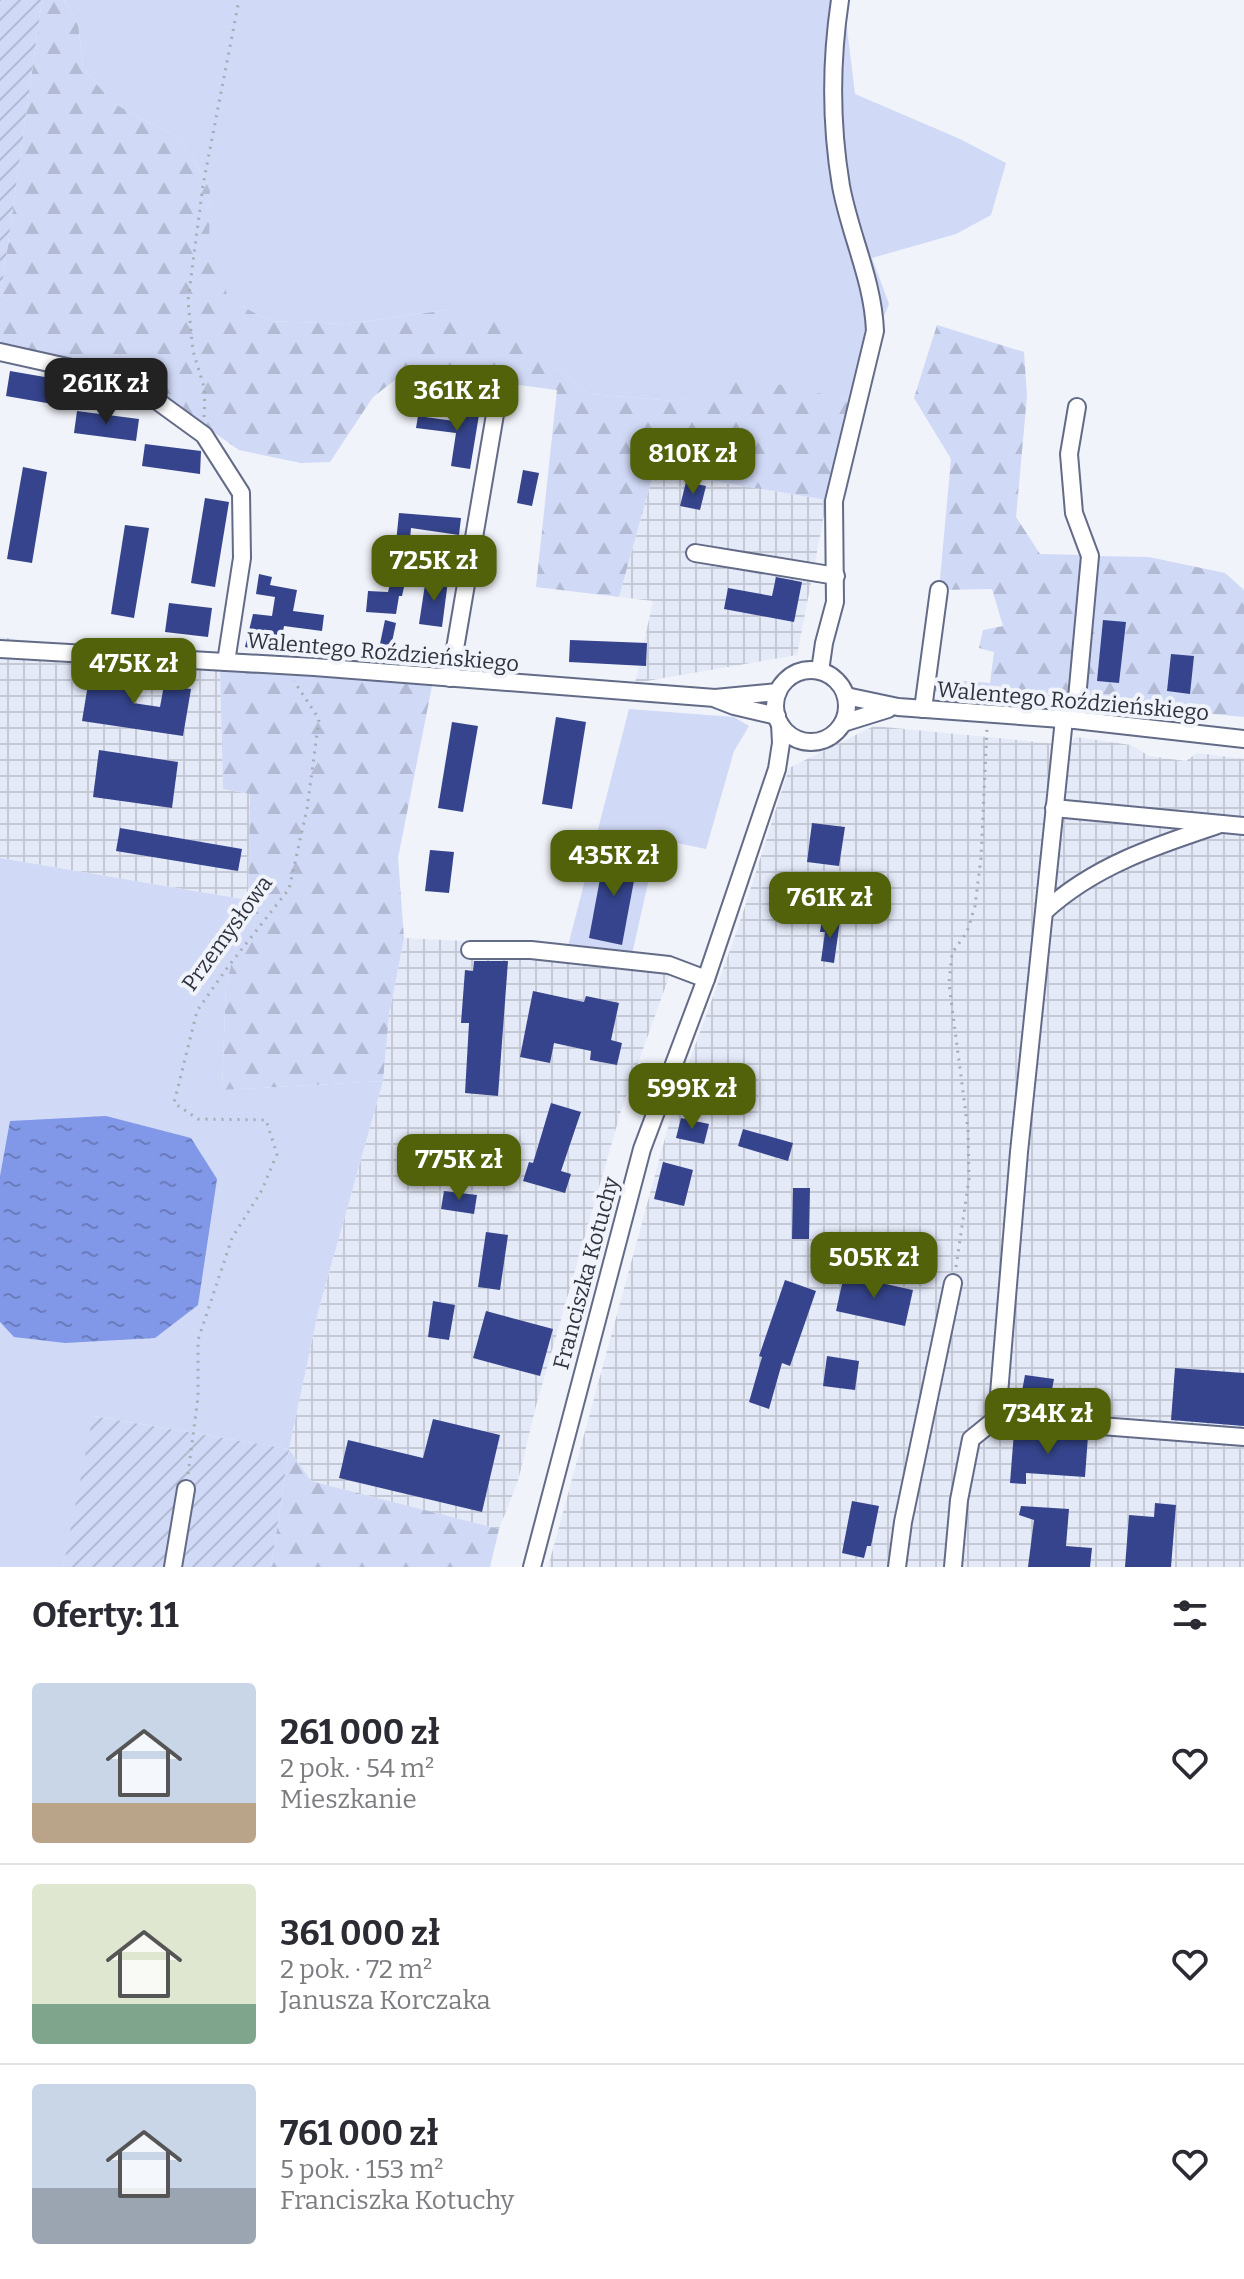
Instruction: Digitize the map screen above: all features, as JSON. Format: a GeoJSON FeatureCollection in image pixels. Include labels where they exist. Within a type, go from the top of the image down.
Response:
{"type":"FeatureCollection","features":[{"type":"Feature","properties":{"kind":"street"},"geometry":{"type":"LineString","coordinates":[[820,671],[835,602],[834,501],[875,331],[874,304],[842,188],[833,119],[836,21],[840,0]]}},
{"type":"Feature","properties":{"kind":"street"},"geometry":{"type":"LineString","coordinates":[[0,352],[76,369],[153,398],[204,435],[241,493],[242,558],[226,662]]}},
{"type":"Feature","properties":{"kind":"street"},"geometry":{"type":"LineString","coordinates":[[450,678],[499,391]]}},
{"type":"Feature","properties":{"kind":"street"},"geometry":{"type":"LineString","coordinates":[[997,1418],[1019,1152],[1054,808],[1069,720],[1090,556],[1074,513],[1069,454],[1077,407]]}},
{"type":"Feature","properties":{"kind":"street"},"geometry":{"type":"LineString","coordinates":[[695,553],[836,576]]}},
{"type":"Feature","properties":{"kind":"street"},"geometry":{"type":"LineString","coordinates":[[923,709],[939,590]]}},
{"type":"Feature","properties":{"kind":"street","name":"Walentego Roździeńskiego"},"geometry":{"type":"LineString","coordinates":[[0,649],[284,665],[715,698],[778,692]]}},
{"type":"Feature","properties":{"kind":"street"},"geometry":{"type":"LineString","coordinates":[[820,671],[836,680],[846,696],[847,712],[843,723],[827,738],[806,742],[787,732],[778,720],[778,692],[783,683],[800,672],[820,671]]}},
{"type":"Feature","properties":{"kind":"street","name":"Walentego Roździeńskiego"},"geometry":{"type":"LineString","coordinates":[[846,696],[898,707],[1069,720],[1244,739]]}},
{"type":"Feature","properties":{"kind":"street","name":"Walentego Roździeńskiego"},"geometry":{"type":"LineString","coordinates":[[715,698],[778,720]]}},
{"type":"Feature","properties":{"kind":"street","name":"Walentego Roździeńskiego"},"geometry":{"type":"LineString","coordinates":[[843,723],[898,707]]}},
{"type":"Feature","properties":{"kind":"street","name":"Franciszka Kotuchy"},"geometry":{"type":"LineString","coordinates":[[532,1567],[642,1149],[706,979],[777,769],[781,743],[778,720]]}},
{"type":"Feature","properties":{"kind":"street","name":"Franciszka Kotuchy"},"geometry":{"type":"LineString","coordinates":[[777,769],[806,742]]}},
{"type":"Feature","properties":{"kind":"street"},"geometry":{"type":"LineString","coordinates":[[1054,808],[1244,826]]}},
{"type":"Feature","properties":{"kind":"street"},"geometry":{"type":"LineString","coordinates":[[1045,911],[1068,890],[1135,852],[1221,824]]}},
{"type":"Feature","properties":{"kind":"street"},"geometry":{"type":"LineString","coordinates":[[470,950],[531,950],[669,965],[706,979]]}},
{"type":"Feature","properties":{"kind":"street"},"geometry":{"type":"LineString","coordinates":[[897,1567],[903,1522],[953,1283]]}},
{"type":"Feature","properties":{"kind":"street"},"geometry":{"type":"LineString","coordinates":[[953,1567],[959,1500],[971,1439],[997,1418],[1244,1437]]}},
{"type":"Feature","properties":{"kind":"street"},"geometry":{"type":"LineString","coordinates":[[173,1567],[186,1489]]}},
{"type":"Feature","properties":{"kind":"path"},"geometry":{"type":"LineString","coordinates":[[204,435],[205,390],[193,351],[188,301],[203,185],[239,0]]}},
{"type":"Feature","properties":{"kind":"path","name":"Przemysłowa"},"geometry":{"type":"LineString","coordinates":[[186,1489],[198,1397],[198,1340],[232,1238],[262,1190],[277,1154],[266,1120],[198,1119],[174,1103],[197,1011],[289,889],[307,809],[319,719],[284,665]]}},
{"type":"Feature","properties":{"kind":"path"},"geometry":{"type":"LineString","coordinates":[[953,1283],[969,1179],[968,1130],[949,984],[952,953],[967,932],[975,906],[981,858],[986,734],[991,713]]}},
{"type":"Feature","properties":{"kind":"shaded area"},"geometry":{"type":"Polygon","coordinates":[[[654,471],[827,500],[797,655],[635,683],[653,601],[619,597],[654,471]]]}},
{"type":"Feature","properties":{"kind":"shaded area"},"geometry":{"type":"Polygon","coordinates":[[[0,637],[220,665],[223,789],[250,794],[248,900],[0,858],[0,637]]]}},
{"type":"Feature","properties":{"kind":"shaded area"},"geometry":{"type":"Polygon","coordinates":[[[874,726],[1068,745],[1076,737],[1131,745],[1149,756],[1186,761],[1197,753],[1244,759],[1244,1567],[548,1567],[676,1098],[738,928],[789,768],[874,726]]]}},
{"type":"Feature","properties":{"kind":"shaded area"},"geometry":{"type":"Polygon","coordinates":[[[404,938],[568,946],[675,960],[621,1111],[536,1406],[518,1481],[499,1529],[311,1481],[289,1449],[318,1312],[383,1081],[389,1015],[404,938]]]}},
{"type":"Feature","properties":{"kind":"green space"},"geometry":{"type":"Polygon","coordinates":[[[0,0],[42,0],[0,301],[0,0]]]}},
{"type":"Feature","properties":{"kind":"green space"},"geometry":{"type":"Polygon","coordinates":[[[42,0],[64,0],[78,23],[83,68],[113,103],[175,136],[193,158],[210,190],[209,246],[229,299],[270,321],[346,324],[447,310],[507,324],[590,394],[675,401],[749,378],[849,400],[827,500],[654,471],[619,597],[536,587],[557,390],[408,370],[373,397],[330,462],[301,463],[239,450],[140,381],[0,346],[0,301],[42,0]]]}},
{"type":"Feature","properties":{"kind":"green space"},"geometry":{"type":"Polygon","coordinates":[[[64,0],[840,0],[846,20],[855,94],[960,139],[1006,163],[991,215],[956,234],[872,258],[889,304],[849,400],[749,379],[675,401],[590,394],[556,368],[447,310],[346,324],[270,321],[229,299],[208,246],[210,190],[193,158],[175,136],[113,103],[83,68],[78,23],[64,0]]]}},
{"type":"Feature","properties":{"kind":"green space"},"geometry":{"type":"Polygon","coordinates":[[[937,325],[1024,352],[1027,396],[1016,517],[1040,554],[1083,555],[1067,697],[931,691],[927,678],[990,683],[994,652],[979,648],[983,630],[1003,626],[992,589],[939,590],[951,459],[914,398],[937,325]]]}},
{"type":"Feature","properties":{"kind":"green space"},"geometry":{"type":"Polygon","coordinates":[[[1096,556],[1149,557],[1225,573],[1244,590],[1244,717],[1086,702],[1096,556]]]}},
{"type":"Feature","properties":{"kind":"green space"},"geometry":{"type":"Polygon","coordinates":[[[220,665],[432,686],[398,858],[404,938],[389,1015],[383,1081],[222,1090],[226,985],[248,900],[250,794],[223,789],[220,665]]]}},
{"type":"Feature","properties":{"kind":"green space"},"geometry":{"type":"Polygon","coordinates":[[[629,709],[734,717],[749,726],[734,751],[706,849],[658,839],[632,954],[568,946],[629,709]]]}},
{"type":"Feature","properties":{"kind":"green space"},"geometry":{"type":"Polygon","coordinates":[[[0,858],[248,900],[226,985],[222,1090],[383,1081],[318,1312],[289,1449],[94,1416],[63,1567],[0,1567],[0,858]]]}},
{"type":"Feature","properties":{"kind":"green space"},"geometry":{"type":"Polygon","coordinates":[[[93,1416],[289,1449],[271,1567],[63,1567],[93,1416]]]}},
{"type":"Feature","properties":{"kind":"green space"},"geometry":{"type":"Polygon","coordinates":[[[289,1449],[311,1481],[499,1529],[490,1567],[271,1567],[289,1449]]]}},
{"type":"Feature","properties":{"kind":"water"},"geometry":{"type":"Polygon","coordinates":[[[106,1116],[191,1138],[217,1179],[198,1305],[155,1338],[65,1343],[14,1337],[0,1322],[0,1176],[10,1121],[106,1116]]]}},
{"type":"Feature","properties":{"kind":"building"},"geometry":{"type":"Polygon","coordinates":[[[10,371],[68,381],[64,406],[6,396],[10,371]]]}},
{"type":"Feature","properties":{"kind":"building"},"geometry":{"type":"Polygon","coordinates":[[[456,406],[480,409],[470,469],[451,466],[456,433],[416,428],[418,416],[454,421],[456,406]]]}},
{"type":"Feature","properties":{"kind":"building"},"geometry":{"type":"Polygon","coordinates":[[[77,411],[139,419],[136,441],[74,433],[77,411]]]}},
{"type":"Feature","properties":{"kind":"building"},"geometry":{"type":"Polygon","coordinates":[[[145,444],[201,451],[200,474],[142,466],[145,444]]]}},
{"type":"Feature","properties":{"kind":"building"},"geometry":{"type":"Polygon","coordinates":[[[23,467],[47,472],[32,563],[7,559],[23,467]]]}},
{"type":"Feature","properties":{"kind":"building"},"geometry":{"type":"Polygon","coordinates":[[[523,470],[539,473],[532,506],[517,503],[523,470]]]}},
{"type":"Feature","properties":{"kind":"building"},"geometry":{"type":"Polygon","coordinates":[[[686,482],[706,486],[700,510],[680,506],[686,482]]]}},
{"type":"Feature","properties":{"kind":"building"},"geometry":{"type":"Polygon","coordinates":[[[205,498],[229,502],[215,587],[191,583],[205,498]]]}},
{"type":"Feature","properties":{"kind":"building"},"geometry":{"type":"Polygon","coordinates":[[[399,513],[461,518],[459,535],[411,528],[407,574],[396,614],[366,612],[368,591],[388,592],[399,513]]]}},
{"type":"Feature","properties":{"kind":"building"},"geometry":{"type":"Polygon","coordinates":[[[125,525],[149,528],[134,618],[111,614],[125,525]]]}},
{"type":"Feature","properties":{"kind":"building"},"geometry":{"type":"Polygon","coordinates":[[[259,574],[272,577],[270,585],[297,590],[293,611],[324,615],[322,631],[284,626],[279,654],[245,647],[253,614],[272,616],[275,597],[256,594],[259,574]]]}},
{"type":"Feature","properties":{"kind":"building"},"geometry":{"type":"Polygon","coordinates":[[[776,577],[802,582],[794,622],[724,609],[728,588],[772,596],[776,577]]]}},
{"type":"Feature","properties":{"kind":"building"},"geometry":{"type":"Polygon","coordinates":[[[426,578],[448,581],[442,627],[419,624],[426,578]]]}},
{"type":"Feature","properties":{"kind":"building"},"geometry":{"type":"Polygon","coordinates":[[[169,603],[212,608],[208,637],[165,632],[169,603]]]}},
{"type":"Feature","properties":{"kind":"building"},"geometry":{"type":"Polygon","coordinates":[[[385,620],[396,623],[388,661],[377,658],[385,620]]]}},
{"type":"Feature","properties":{"kind":"building"},"geometry":{"type":"Polygon","coordinates":[[[1103,620],[1126,622],[1119,683],[1097,681],[1103,620]]]}},
{"type":"Feature","properties":{"kind":"building"},"geometry":{"type":"Polygon","coordinates":[[[570,640],[647,643],[646,666],[569,662],[570,640]]]}},
{"type":"Feature","properties":{"kind":"building"},"geometry":{"type":"Polygon","coordinates":[[[1171,654],[1194,656],[1190,694],[1167,691],[1171,654]]]}},
{"type":"Feature","properties":{"kind":"building"},"geometry":{"type":"Polygon","coordinates":[[[90,672],[137,680],[133,703],[160,707],[164,685],[191,689],[183,736],[82,721],[90,672]]]}},
{"type":"Feature","properties":{"kind":"building"},"geometry":{"type":"Polygon","coordinates":[[[556,717],[586,722],[572,809],[542,804],[556,717]]]}},
{"type":"Feature","properties":{"kind":"building"},"geometry":{"type":"Polygon","coordinates":[[[452,722],[478,726],[463,812],[438,808],[452,722]]]}},
{"type":"Feature","properties":{"kind":"building"},"geometry":{"type":"Polygon","coordinates":[[[99,750],[178,762],[172,808],[93,797],[99,750]]]}},
{"type":"Feature","properties":{"kind":"building"},"geometry":{"type":"Polygon","coordinates":[[[812,823],[845,827],[839,866],[807,862],[812,823]]]}},
{"type":"Feature","properties":{"kind":"building"},"geometry":{"type":"Polygon","coordinates":[[[120,828],[242,849],[238,871],[116,851],[120,828]]]}},
{"type":"Feature","properties":{"kind":"building"},"geometry":{"type":"Polygon","coordinates":[[[430,850],[454,852],[449,893],[425,891],[430,850]]]}},
{"type":"Feature","properties":{"kind":"building"},"geometry":{"type":"Polygon","coordinates":[[[605,852],[638,859],[622,945],[589,938],[605,852]]]}},
{"type":"Feature","properties":{"kind":"building"},"geometry":{"type":"Polygon","coordinates":[[[822,919],[840,921],[834,963],[821,961],[825,932],[820,932],[822,919]]]}},
{"type":"Feature","properties":{"kind":"building"},"geometry":{"type":"Polygon","coordinates":[[[474,961],[508,961],[498,1096],[465,1093],[469,1023],[461,1023],[465,970],[473,971],[474,961]]]}},
{"type":"Feature","properties":{"kind":"building"},"geometry":{"type":"Polygon","coordinates":[[[533,991],[584,1002],[586,996],[619,1003],[611,1040],[622,1043],[617,1065],[590,1060],[591,1051],[554,1043],[550,1063],[520,1057],[533,991]]]}},
{"type":"Feature","properties":{"kind":"building"},"geometry":{"type":"Polygon","coordinates":[[[551,1103],[581,1112],[561,1171],[571,1174],[565,1193],[523,1181],[529,1162],[533,1163],[551,1103]]]}},
{"type":"Feature","properties":{"kind":"building"},"geometry":{"type":"Polygon","coordinates":[[[681,1118],[709,1124],[704,1144],[676,1138],[681,1118]]]}},
{"type":"Feature","properties":{"kind":"building"},"geometry":{"type":"Polygon","coordinates":[[[743,1129],[793,1143],[788,1161],[738,1146],[743,1129]]]}},
{"type":"Feature","properties":{"kind":"building"},"geometry":{"type":"Polygon","coordinates":[[[663,1162],[693,1170],[684,1206],[654,1199],[663,1162]]]}},
{"type":"Feature","properties":{"kind":"building"},"geometry":{"type":"Polygon","coordinates":[[[793,1188],[810,1188],[809,1239],[792,1239],[793,1188]]]}},
{"type":"Feature","properties":{"kind":"building"},"geometry":{"type":"Polygon","coordinates":[[[444,1191],[477,1195],[474,1214],[441,1209],[444,1191]]]}},
{"type":"Feature","properties":{"kind":"building"},"geometry":{"type":"Polygon","coordinates":[[[486,1232],[508,1235],[500,1290],[478,1287],[486,1232]]]}},
{"type":"Feature","properties":{"kind":"building"},"geometry":{"type":"Polygon","coordinates":[[[844,1275],[913,1290],[905,1326],[836,1311],[844,1275]]]}},
{"type":"Feature","properties":{"kind":"building"},"geometry":{"type":"Polygon","coordinates":[[[785,1280],[816,1291],[790,1366],[782,1363],[769,1409],[749,1402],[762,1357],[759,1356],[785,1280]]]}},
{"type":"Feature","properties":{"kind":"building"},"geometry":{"type":"Polygon","coordinates":[[[433,1301],[455,1305],[449,1340],[428,1337],[433,1301]]]}},
{"type":"Feature","properties":{"kind":"building"},"geometry":{"type":"Polygon","coordinates":[[[486,1311],[553,1329],[540,1376],[473,1358],[486,1311]]]}},
{"type":"Feature","properties":{"kind":"building"},"geometry":{"type":"Polygon","coordinates":[[[827,1356],[859,1361],[855,1390],[823,1386],[827,1356]]]}},
{"type":"Feature","properties":{"kind":"building"},"geometry":{"type":"Polygon","coordinates":[[[1175,1368],[1244,1373],[1244,1426],[1171,1420],[1175,1368]]]}},
{"type":"Feature","properties":{"kind":"building"},"geometry":{"type":"Polygon","coordinates":[[[1025,1375],[1054,1379],[1051,1395],[1022,1391],[1025,1375]]]}},
{"type":"Feature","properties":{"kind":"building"},"geometry":{"type":"Polygon","coordinates":[[[433,1419],[500,1435],[482,1512],[339,1478],[348,1440],[423,1458],[433,1419]]]}},
{"type":"Feature","properties":{"kind":"building"},"geometry":{"type":"Polygon","coordinates":[[[1014,1432],[1088,1436],[1085,1477],[1026,1473],[1026,1484],[1010,1483],[1014,1432]]]}},
{"type":"Feature","properties":{"kind":"building"},"geometry":{"type":"Polygon","coordinates":[[[852,1501],[879,1506],[871,1546],[867,1546],[864,1558],[842,1553],[852,1501]]]}},
{"type":"Feature","properties":{"kind":"building"},"geometry":{"type":"Polygon","coordinates":[[[1155,1503],[1176,1505],[1171,1567],[1125,1567],[1129,1515],[1154,1517],[1155,1503]]]}},
{"type":"Feature","properties":{"kind":"building"},"geometry":{"type":"Polygon","coordinates":[[[1021,1506],[1069,1509],[1066,1546],[1092,1548],[1090,1567],[1028,1567],[1034,1520],[1019,1515],[1021,1506]]]}}]}
